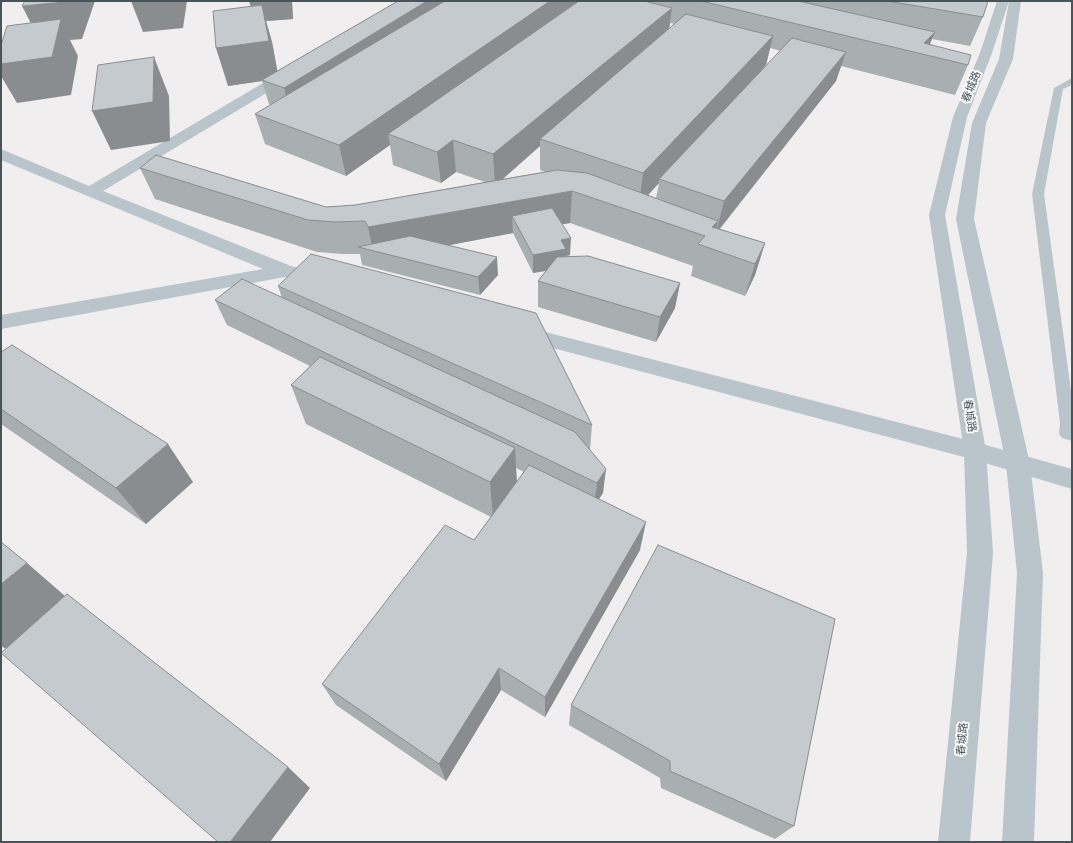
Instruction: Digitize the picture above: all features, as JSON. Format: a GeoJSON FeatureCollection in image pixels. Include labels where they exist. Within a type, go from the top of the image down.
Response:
{"type":"FeatureCollection","features":[{"type":"Feature","properties":{"kind":"street","name":"春城路"},"geometry":{"type":"LineString","coordinates":[[954,842],[980,553],[975,451],[937,216],[960,117],[986,53],[1003,1]]}},
{"type":"Feature","properties":{"kind":"street","name":"春城路"},"geometry":{"type":"LineString","coordinates":[[1015,1],[1006,59],[979,123],[965,219],[1018,464],[1030,573],[1018,842]]}},
{"type":"Feature","properties":{"kind":"street"},"geometry":{"type":"LineString","coordinates":[[90,192],[302,66]]}},
{"type":"Feature","properties":{"kind":"street"},"geometry":{"type":"LineString","coordinates":[[1,154],[90,192],[285,270],[335,284]]}},
{"type":"Feature","properties":{"kind":"street"},"geometry":{"type":"LineString","coordinates":[[1,322],[285,270]]}},
{"type":"Feature","properties":{"kind":"street"},"geometry":{"type":"LineString","coordinates":[[508,330],[975,451],[1072,479]]}},
{"type":"Feature","properties":{"kind":"lane"},"geometry":{"type":"LineString","coordinates":[[1072,81],[1060,88],[1038,194],[1068,423],[1067,434],[1072,435]]}},
{"type":"Feature","properties":{"kind":"building"},"geometry":{"type":"Polygon","coordinates":[[[25,1],[66,1],[22,6],[25,1]]]}},
{"type":"Feature","properties":{"kind":"building"},"geometry":{"type":"Polygon","coordinates":[[[398,1],[427,1],[284,88],[262,80],[398,1]]]}},
{"type":"Feature","properties":{"kind":"building"},"geometry":{"type":"Polygon","coordinates":[[[445,1],[550,1],[339,145],[255,114],[445,1]]]}},
{"type":"Feature","properties":{"kind":"building"},"geometry":{"type":"Polygon","coordinates":[[[579,1],[644,1],[672,8],[493,154],[453,140],[437,152],[388,134],[579,1]]]}},
{"type":"Feature","properties":{"kind":"building"},"geometry":{"type":"Polygon","coordinates":[[[701,1],[798,1],[935,32],[924,43],[971,55],[968,65],[701,1]]]}},
{"type":"Feature","properties":{"kind":"building"},"geometry":{"type":"Polygon","coordinates":[[[887,1],[988,1],[983,17],[887,1]]]}},
{"type":"Feature","properties":{"kind":"building"},"geometry":{"type":"Polygon","coordinates":[[[262,5],[269,41],[216,48],[213,11],[262,5]]]}},
{"type":"Feature","properties":{"kind":"building"},"geometry":{"type":"Polygon","coordinates":[[[686,14],[773,36],[643,173],[540,139],[686,14]]]}},
{"type":"Feature","properties":{"kind":"building"},"geometry":{"type":"Polygon","coordinates":[[[61,19],[52,57],[1,64],[1,45],[7,26],[61,19]]]}},
{"type":"Feature","properties":{"kind":"building"},"geometry":{"type":"Polygon","coordinates":[[[792,38],[846,52],[724,201],[659,179],[792,38]]]}},
{"type":"Feature","properties":{"kind":"building"},"geometry":{"type":"Polygon","coordinates":[[[154,57],[153,102],[92,111],[98,65],[154,57]]]}},
{"type":"Feature","properties":{"kind":"building"},"geometry":{"type":"Polygon","coordinates":[[[156,155],[326,207],[355,205],[557,170],[587,173],[718,221],[712,227],[765,243],[755,264],[698,244],[705,236],[572,191],[368,227],[365,221],[335,222],[308,220],[140,168],[156,155]]]}},
{"type":"Feature","properties":{"kind":"building"},"geometry":{"type":"Polygon","coordinates":[[[552,208],[571,238],[561,240],[566,249],[533,255],[512,216],[552,208]]]}},
{"type":"Feature","properties":{"kind":"building"},"geometry":{"type":"Polygon","coordinates":[[[410,236],[497,257],[478,277],[358,247],[410,236]]]}},
{"type":"Feature","properties":{"kind":"building"},"geometry":{"type":"Polygon","coordinates":[[[311,254],[536,313],[592,425],[278,286],[311,254]]]}},
{"type":"Feature","properties":{"kind":"building"},"geometry":{"type":"Polygon","coordinates":[[[588,256],[680,283],[660,317],[538,281],[557,257],[588,256]]]}},
{"type":"Feature","properties":{"kind":"building"},"geometry":{"type":"Polygon","coordinates":[[[242,279],[575,432],[606,469],[597,483],[215,300],[242,279]]]}},
{"type":"Feature","properties":{"kind":"building"},"geometry":{"type":"Polygon","coordinates":[[[12,345],[168,444],[116,488],[1,409],[1,352],[12,345]]]}},
{"type":"Feature","properties":{"kind":"building"},"geometry":{"type":"Polygon","coordinates":[[[320,357],[515,448],[490,482],[291,385],[320,357]]]}},
{"type":"Feature","properties":{"kind":"building"},"geometry":{"type":"Polygon","coordinates":[[[529,465],[646,522],[545,697],[499,668],[439,764],[322,684],[445,525],[474,540],[529,465]]]}},
{"type":"Feature","properties":{"kind":"building"},"geometry":{"type":"Polygon","coordinates":[[[1,542],[27,563],[1,584],[1,542]]]}},
{"type":"Feature","properties":{"kind":"building"},"geometry":{"type":"Polygon","coordinates":[[[658,545],[835,619],[794,826],[670,771],[670,761],[571,705],[658,545]]]}},
{"type":"Feature","properties":{"kind":"building"},"geometry":{"type":"Polygon","coordinates":[[[67,594],[288,767],[230,842],[218,842],[1,653],[67,594]]]}}]}
